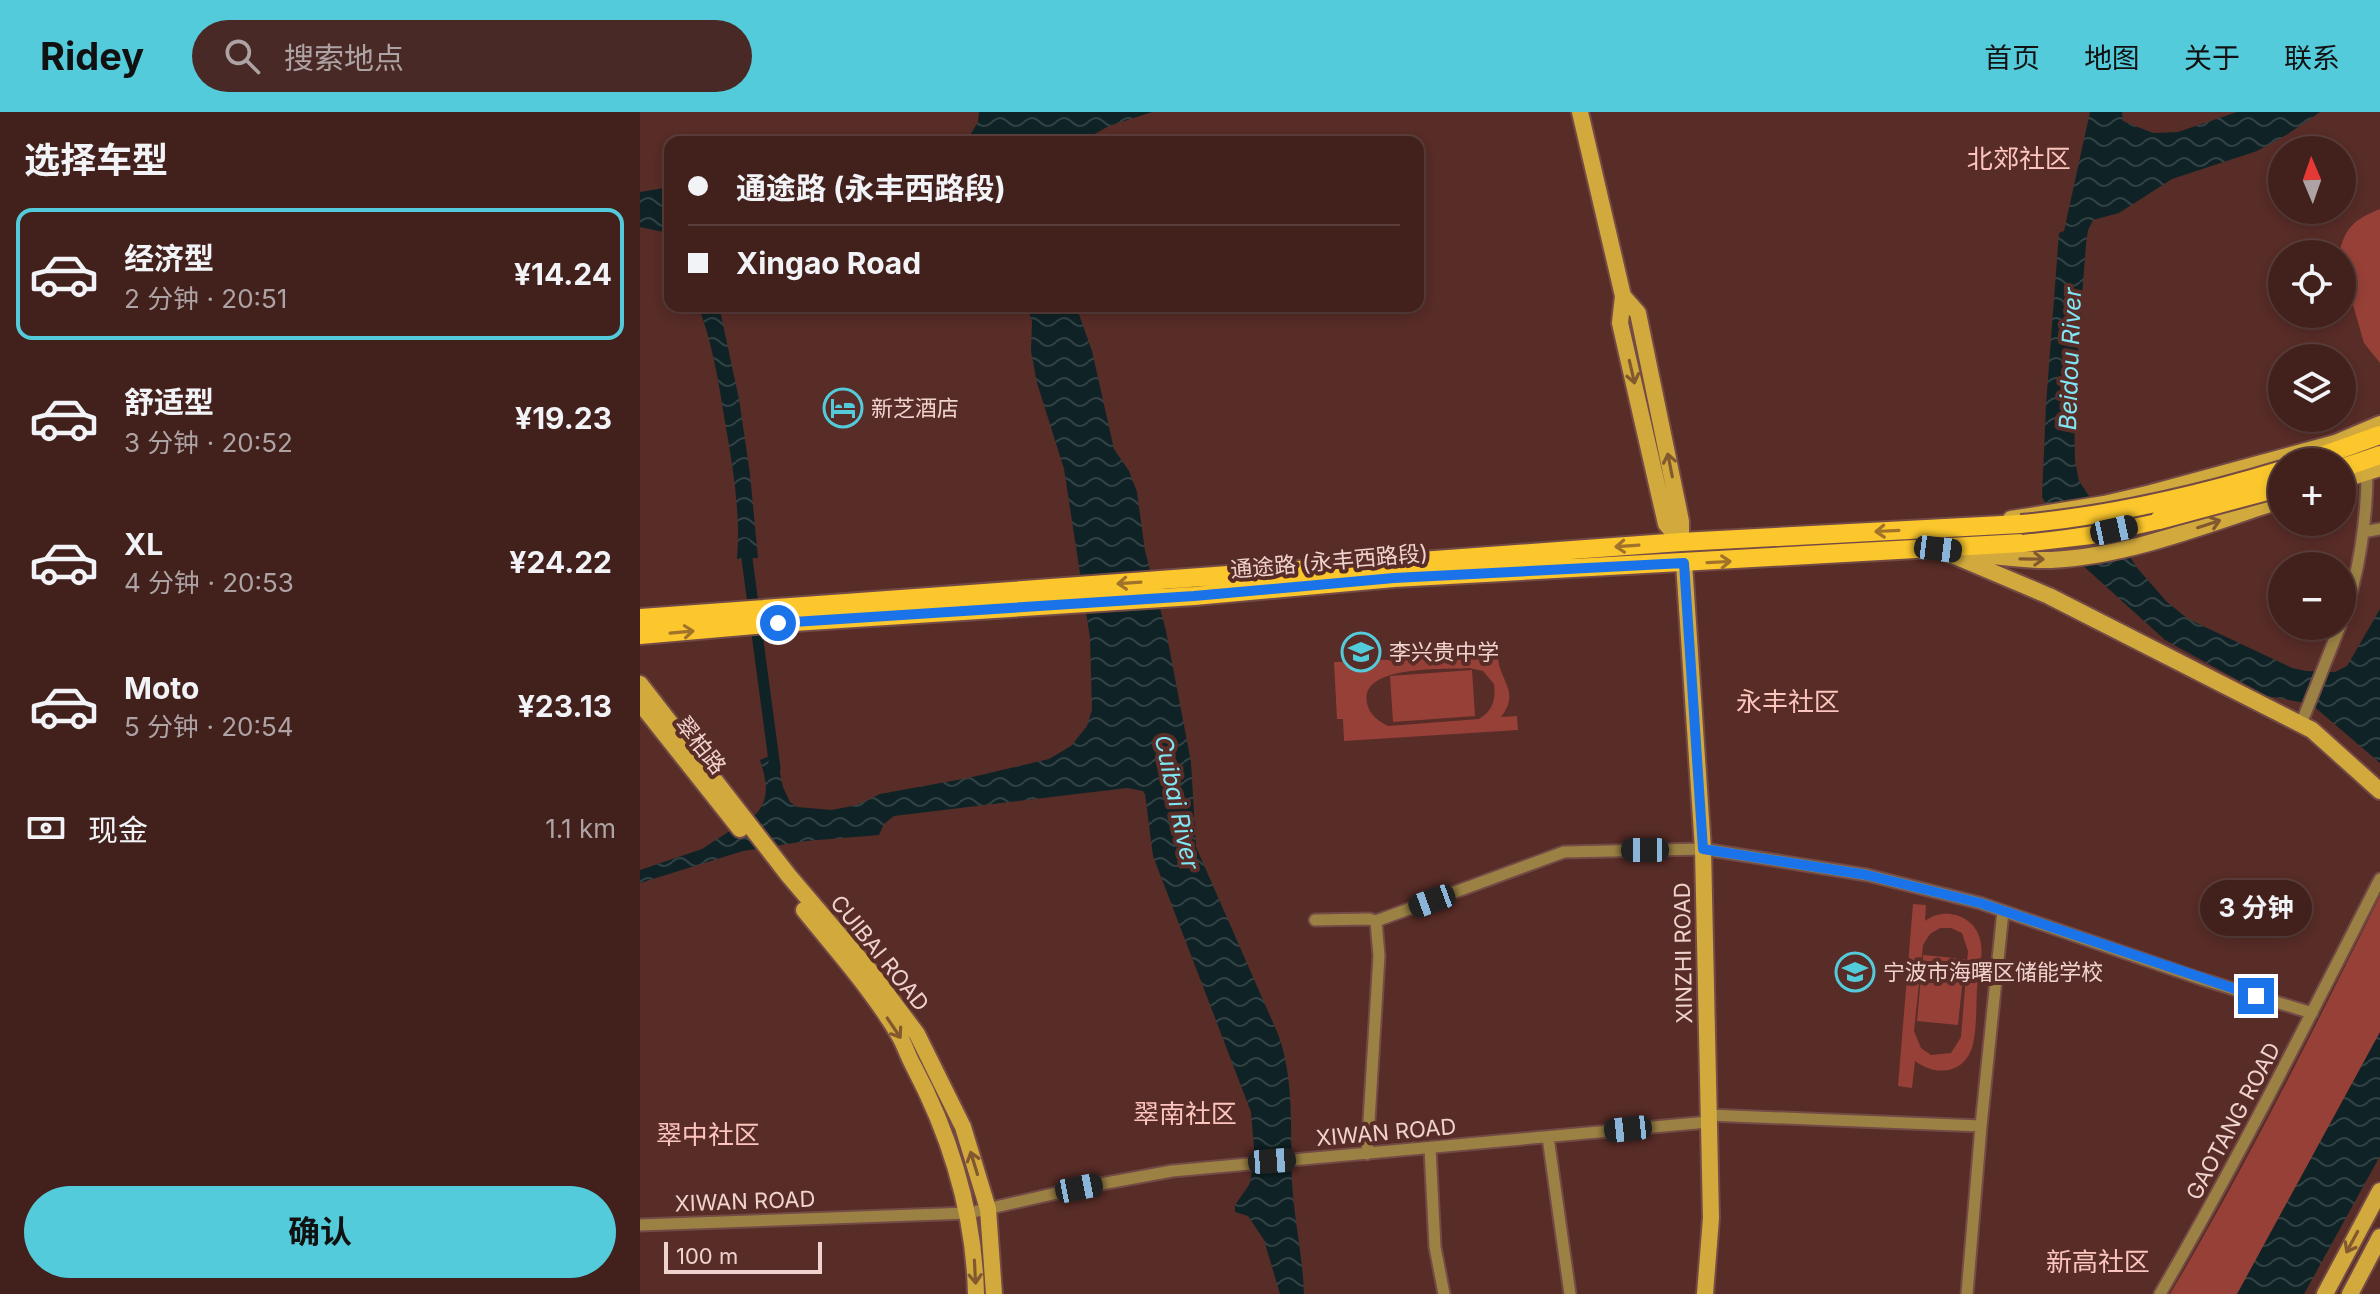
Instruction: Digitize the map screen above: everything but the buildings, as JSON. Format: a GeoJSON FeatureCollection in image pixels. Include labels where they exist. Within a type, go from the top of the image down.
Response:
{"type":"FeatureCollection","features":[{"type":"Feature","properties":{"kind":"main road"},"geometry":{"type":"LineString","coordinates":[[1580,112],[1623,296],[1638,313],[1681,521],[1681,542]]}},
{"type":"Feature","properties":{"kind":"main road"},"geometry":{"type":"LineString","coordinates":[[1984,525],[2038,512],[2104,504],[2335,443],[2380,424]]}},
{"type":"Feature","properties":{"kind":"main road"},"geometry":{"type":"LineString","coordinates":[[2344,448],[2380,435]]}},
{"type":"Feature","properties":{"kind":"main road"},"geometry":{"type":"LineString","coordinates":[[2356,463],[2380,455]]}},
{"type":"Feature","properties":{"kind":"main road"},"geometry":{"type":"LineString","coordinates":[[2022,534],[2072,519],[2216,490],[2268,474]]}},
{"type":"Feature","properties":{"kind":"main road"},"geometry":{"type":"LineString","coordinates":[[2022,534],[2091,535],[2268,491]]}},
{"type":"Feature","properties":{"kind":"main road"},"geometry":{"type":"LineString","coordinates":[[1938,549],[2052,560],[2135,547],[2268,504]]}},
{"type":"Feature","properties":{"kind":"main road","name":"通途路 (永丰西路段)"},"geometry":{"type":"LineString","coordinates":[[640,618],[722,620],[1081,594],[1178,579],[1681,542],[1984,525],[2022,534]]}},
{"type":"Feature","properties":{"kind":"main road","name":"通途路 (永丰西路段)"},"geometry":{"type":"LineString","coordinates":[[1081,594],[1194,596],[1394,578],[1938,549],[2022,534]]}},
{"type":"Feature","properties":{"kind":"main road"},"geometry":{"type":"LineString","coordinates":[[1938,549],[2049,596],[2312,730],[2380,791]]}},
{"type":"Feature","properties":{"kind":"main road","name":"XINZHI ROAD"},"geometry":{"type":"LineString","coordinates":[[1684,563],[1703,849],[1711,1218],[1705,1294]]}},
{"type":"Feature","properties":{"kind":"main road","name":"通途路 (永丰西路段)"},"geometry":{"type":"LineString","coordinates":[[640,635],[722,620]]}},
{"type":"Feature","properties":{"kind":"main road","name":"CUIBAI ROAD"},"geometry":{"type":"LineString","coordinates":[[640,684],[869,991],[901,1039],[942,1126],[969,1213],[976,1294]]}},
{"type":"Feature","properties":{"kind":"main road","name":"翠柏路"},"geometry":{"type":"LineString","coordinates":[[640,703],[731,810]]}},
{"type":"Feature","properties":{"kind":"main road","name":"CUIBAI ROAD"},"geometry":{"type":"LineString","coordinates":[[783,876],[870,971],[917,1034],[963,1127],[988,1209],[994,1294]]}},
{"type":"Feature","properties":{"kind":"main road"},"geometry":{"type":"LineString","coordinates":[[2325,1294],[2380,1191]]}},
{"type":"Feature","properties":{"kind":"main road"},"geometry":{"type":"LineString","coordinates":[[2350,1294],[2380,1237]]}},
{"type":"Feature","properties":{"kind":"street"},"geometry":{"type":"LineString","coordinates":[[2356,561],[2374,470]]}},
{"type":"Feature","properties":{"kind":"street"},"geometry":{"type":"LineString","coordinates":[[2363,532],[2380,529]]}},
{"type":"Feature","properties":{"kind":"street"},"geometry":{"type":"LineString","coordinates":[[2301,724],[2334,640]]}},
{"type":"Feature","properties":{"kind":"street"},"geometry":{"type":"LineString","coordinates":[[1315,920],[1376,921],[1564,852],[1703,849],[1867,875],[2003,911],[2201,979],[2312,1013]]}},
{"type":"Feature","properties":{"kind":"street","name":"GAOTANG ROAD"},"geometry":{"type":"LineString","coordinates":[[2160,1294],[2210,1208],[2380,879]]}},
{"type":"Feature","properties":{"kind":"street"},"geometry":{"type":"LineString","coordinates":[[1967,1294],[2003,911]]}},
{"type":"Feature","properties":{"kind":"street"},"geometry":{"type":"LineString","coordinates":[[1367,1154],[1379,956],[1376,921]]}},
{"type":"Feature","properties":{"kind":"street","name":"XIWAN ROAD"},"geometry":{"type":"LineString","coordinates":[[640,1225],[969,1213],[1122,1179],[1250,1162],[1548,1137],[1708,1118],[1981,1126]]}},
{"type":"Feature","properties":{"kind":"street"},"geometry":{"type":"LineString","coordinates":[[1548,1137],[1570,1294]]}},
{"type":"Feature","properties":{"kind":"street"},"geometry":{"type":"LineString","coordinates":[[1430,1148],[1435,1247],[1444,1294]]}},
{"type":"Feature","properties":{"kind":"shaded area"},"geometry":{"type":"Polygon","coordinates":[[[2380,209],[2380,363],[2364,343],[2356,315],[2356,240],[2343,240],[2352,225],[2380,209]]]}},
{"type":"Feature","properties":{"kind":"shaded area"},"geometry":{"type":"Polygon","coordinates":[[[1498,657],[1509,693],[1507,708],[1501,717],[1517,716],[1518,730],[1344,741],[1343,719],[1337,719],[1334,662],[1426,658],[1427,661],[1498,657]],[[1442,669],[1390,675],[1376,681],[1368,690],[1368,707],[1374,717],[1388,726],[1479,719],[1490,708],[1494,695],[1494,684],[1483,671],[1442,669]]]}},
{"type":"Feature","properties":{"kind":"shaded area"},"geometry":{"type":"Polygon","coordinates":[[[1472,670],[1475,716],[1393,722],[1390,676],[1472,670]]]}},
{"type":"Feature","properties":{"kind":"shaded area"},"geometry":{"type":"Polygon","coordinates":[[[2380,896],[2380,1038],[2244,1294],[2170,1294],[2253,1147],[2380,896]]]}},
{"type":"Feature","properties":{"kind":"shaded area"},"geometry":{"type":"Polygon","coordinates":[[[1913,904],[1926,905],[1925,921],[1941,914],[1957,915],[1972,924],[1980,939],[1973,1044],[1964,1062],[1949,1070],[1932,1069],[1915,1061],[1912,1088],[1898,1086],[1913,904]],[[1940,928],[1930,934],[1923,945],[1914,1031],[1921,1048],[1931,1055],[1951,1053],[1961,1037],[1968,951],[1962,933],[1951,928],[1940,928]]]}},
{"type":"Feature","properties":{"kind":"shaded area"},"geometry":{"type":"Polygon","coordinates":[[[1923,955],[1965,959],[1958,1025],[1917,1021],[1923,955]]]}},
{"type":"Feature","properties":{"kind":"water"},"geometry":{"type":"Polygon","coordinates":[[[979,112],[1152,112],[1109,126],[1091,136],[970,136],[978,122],[979,112]]]}},
{"type":"Feature","properties":{"kind":"water","name":"Beidou River"},"geometry":{"type":"Polygon","coordinates":[[[2090,112],[2122,112],[2123,121],[2153,133],[2178,132],[2237,112],[2320,112],[2284,136],[2268,136],[2268,145],[2257,151],[2172,179],[2119,213],[2093,220],[2086,244],[2074,401],[2075,461],[2079,481],[2138,569],[2167,602],[2188,619],[2292,668],[2335,672],[2347,666],[2380,609],[2380,763],[2311,704],[2267,696],[2165,640],[2080,563],[2042,497],[2059,233],[2064,231],[2090,112]]]}},
{"type":"Feature","properties":{"kind":"water"},"geometry":{"type":"Polygon","coordinates":[[[664,188],[664,232],[640,227],[640,192],[664,188]]]}},
{"type":"Feature","properties":{"kind":"water"},"geometry":{"type":"Polygon","coordinates":[[[700,312],[720,312],[739,399],[758,558],[737,559],[737,505],[730,451],[707,333],[700,312]]]}},
{"type":"Feature","properties":{"kind":"water","name":"Cuibai River"},"geometry":{"type":"Polygon","coordinates":[[[1029,312],[1078,312],[1092,351],[1114,449],[1129,471],[1137,492],[1145,551],[1166,631],[1191,762],[1196,847],[1278,1034],[1287,1070],[1292,1182],[1304,1294],[1280,1294],[1264,1240],[1248,1216],[1235,1212],[1235,1205],[1249,1185],[1255,1161],[1251,1112],[1153,856],[1143,791],[1127,788],[894,816],[884,824],[879,835],[806,841],[743,851],[640,883],[640,870],[702,849],[756,814],[765,794],[760,760],[776,753],[783,787],[790,802],[797,807],[832,810],[857,805],[880,794],[1049,759],[1071,746],[1087,726],[1092,710],[1090,638],[1064,469],[1037,383],[1031,351],[1032,321],[1029,312]]]}},
{"type":"Feature","properties":{"kind":"water"},"geometry":{"type":"Polygon","coordinates":[[[2380,1032],[2380,1156],[2304,1294],[2237,1294],[2380,1032]]]}},
{"type":"Feature","properties":{"kind":"waterway"},"geometry":{"type":"LineString","coordinates":[[745,544],[775,768]]}},
{"type":"Feature","properties":{"kind":"place","name":"新芝酒店"},"geometry":{"type":"Point","coordinates":[843,408]}},
{"type":"Feature","properties":{"kind":"place","name":"李兴贵中学"},"geometry":{"type":"Point","coordinates":[1361,652]}},
{"type":"Feature","properties":{"kind":"place","name":"宁波市海曙区储能学校"},"geometry":{"type":"Point","coordinates":[1855,972]}},
{"type":"Feature","properties":{"kind":"district","name":"北郊社区"},"geometry":{"type":"Point","coordinates":[2019,158]}},
{"type":"Feature","properties":{"kind":"district","name":"永丰社区"},"geometry":{"type":"Point","coordinates":[1788,701]}},
{"type":"Feature","properties":{"kind":"district","name":"翠南社区"},"geometry":{"type":"Point","coordinates":[1185,1113]}},
{"type":"Feature","properties":{"kind":"district","name":"翠中社区"},"geometry":{"type":"Point","coordinates":[708,1134]}},
{"type":"Feature","properties":{"kind":"district","name":"新高社区"},"geometry":{"type":"Point","coordinates":[2098,1261]}},
{"type":"Feature","properties":{"kind":"route"},"geometry":{"type":"LineString","coordinates":[[778,623],[1194,596],[1394,578],[1684,563],[1703,849],[1867,875],[1980,903],[2256,996]]}}]}
